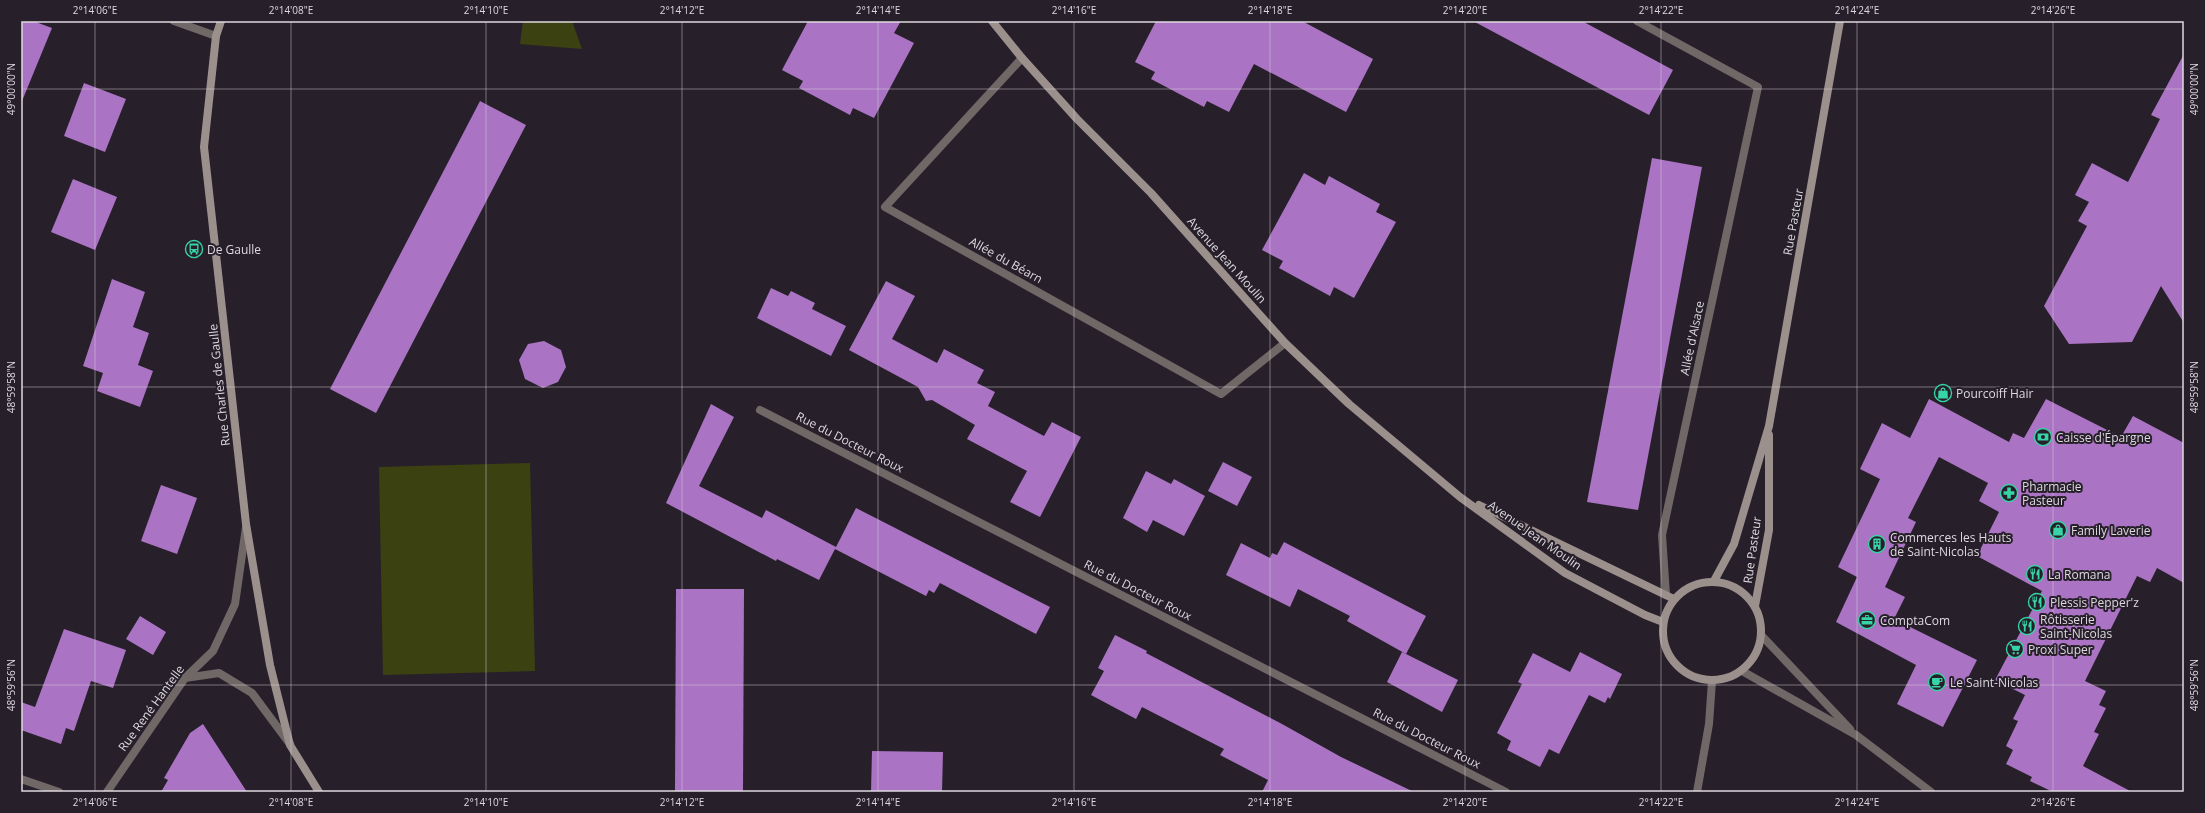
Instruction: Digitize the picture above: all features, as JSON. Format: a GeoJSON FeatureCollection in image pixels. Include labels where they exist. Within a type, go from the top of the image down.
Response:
{"type":"FeatureCollection","features":[{"type":"Feature","properties":{"kind":"street"},"geometry":{"type":"LineString","coordinates":[[174,21],[216,36]]}},
{"type":"Feature","properties":{"kind":"street","name":"Rue Charles de Gaulle"},"geometry":{"type":"LineString","coordinates":[[221,21],[216,36],[204,147],[246,524],[270,665],[290,745]]}},
{"type":"Feature","properties":{"kind":"street","name":"Avenue Jean Moulin"},"geometry":{"type":"LineString","coordinates":[[992,21],[1022,58],[1077,119],[1151,193],[1285,343],[1349,404],[1460,496],[1565,573],[1645,615],[1663,622]]}},
{"type":"Feature","properties":{"kind":"street","name":"Allée d'Alsace"},"geometry":{"type":"LineString","coordinates":[[1637,21],[1758,87],[1662,534],[1666,595]]}},
{"type":"Feature","properties":{"kind":"street","name":"Rue Pasteur"},"geometry":{"type":"LineString","coordinates":[[1714,581],[1734,544],[1769,426],[1840,21]]}},
{"type":"Feature","properties":{"kind":"street","name":"Allée du Béarn"},"geometry":{"type":"LineString","coordinates":[[1022,58],[885,207],[1221,394],[1285,343]]}},
{"type":"Feature","properties":{"kind":"street","name":"Rue du Docteur Roux"},"geometry":{"type":"LineString","coordinates":[[760,410],[1506,792]]}},
{"type":"Feature","properties":{"kind":"street","name":"Rue Pasteur"},"geometry":{"type":"LineString","coordinates":[[1755,606],[1770,530],[1769,426]]}},
{"type":"Feature","properties":{"kind":"street","name":"Avenue Jean Moulin"},"geometry":{"type":"LineString","coordinates":[[1460,496],[1674,599]]}},
{"type":"Feature","properties":{"kind":"street","name":"Rue René Hantelle"},"geometry":{"type":"LineString","coordinates":[[107,792],[185,678],[213,651],[235,604],[246,524]]}},
{"type":"Feature","properties":{"kind":"street"},"geometry":{"type":"LineString","coordinates":[[1714,581],[1730,584],[1745,593],[1755,606],[1761,621],[1762,636],[1759,650],[1752,662],[1742,671],[1728,678],[1712,681],[1695,678],[1680,669],[1669,656],[1663,639],[1663,622],[1667,610],[1674,599],[1685,589],[1699,583],[1714,581]]}},
{"type":"Feature","properties":{"kind":"street"},"geometry":{"type":"LineString","coordinates":[[1762,636],[1856,735]]}},
{"type":"Feature","properties":{"kind":"street"},"geometry":{"type":"LineString","coordinates":[[1742,671],[1856,735],[1931,792]]}},
{"type":"Feature","properties":{"kind":"street","name":"Rue Charles de Gaulle"},"geometry":{"type":"LineString","coordinates":[[185,678],[219,673],[252,693],[290,745],[319,792]]}},
{"type":"Feature","properties":{"kind":"street"},"geometry":{"type":"LineString","coordinates":[[1697,792],[1709,724],[1712,681]]}},
{"type":"Feature","properties":{"kind":"street"},"geometry":{"type":"LineString","coordinates":[[21,779],[58,792]]}},
{"type":"Feature","properties":{"kind":"green space"},"geometry":{"type":"Polygon","coordinates":[[[523,21],[572,21],[582,49],[520,44],[523,21]]]}},
{"type":"Feature","properties":{"kind":"green space"},"geometry":{"type":"Polygon","coordinates":[[[530,463],[535,671],[383,675],[379,467],[530,463]]]}},
{"type":"Feature","properties":{"kind":"building"},"geometry":{"type":"Polygon","coordinates":[[[21,21],[33,21],[52,28],[22,101],[21,21]]]}},
{"type":"Feature","properties":{"kind":"building"},"geometry":{"type":"Polygon","coordinates":[[[808,21],[901,21],[894,33],[914,43],[874,118],[853,108],[850,115],[799,88],[803,81],[782,70],[808,21]]]}},
{"type":"Feature","properties":{"kind":"building"},"geometry":{"type":"Polygon","coordinates":[[[1156,21],[1302,21],[1373,59],[1346,112],[1254,64],[1229,112],[1207,101],[1204,107],[1151,79],[1155,72],[1135,62],[1156,21]]]}},
{"type":"Feature","properties":{"kind":"building"},"geometry":{"type":"Polygon","coordinates":[[[1473,21],[1582,21],[1673,70],[1649,115],[1473,21]]]}},
{"type":"Feature","properties":{"kind":"building"},"geometry":{"type":"Polygon","coordinates":[[[2184,54],[2184,323],[2161,286],[2132,342],[2069,344],[2044,306],[2087,226],[2078,221],[2089,202],[2075,195],[2092,163],[2128,182],[2160,119],[2151,115],[2184,54]]]}},
{"type":"Feature","properties":{"kind":"building"},"geometry":{"type":"Polygon","coordinates":[[[84,83],[126,99],[105,152],[64,136],[84,83]]]}},
{"type":"Feature","properties":{"kind":"building"},"geometry":{"type":"Polygon","coordinates":[[[480,101],[526,125],[376,413],[330,389],[480,101]]]}},
{"type":"Feature","properties":{"kind":"building"},"geometry":{"type":"Polygon","coordinates":[[[1652,158],[1702,167],[1638,510],[1587,502],[1652,158]]]}},
{"type":"Feature","properties":{"kind":"building"},"geometry":{"type":"Polygon","coordinates":[[[1304,173],[1325,185],[1329,176],[1380,204],[1376,212],[1396,222],[1354,298],[1334,287],[1330,296],[1279,268],[1283,261],[1262,250],[1304,173]]]}},
{"type":"Feature","properties":{"kind":"building"},"geometry":{"type":"Polygon","coordinates":[[[73,179],[117,197],[95,250],[51,232],[73,179]]]}},
{"type":"Feature","properties":{"kind":"building"},"geometry":{"type":"Polygon","coordinates":[[[112,279],[145,292],[133,327],[149,333],[138,365],[153,371],[140,407],[97,391],[103,373],[83,366],[112,279]]]}},
{"type":"Feature","properties":{"kind":"building"},"geometry":{"type":"Polygon","coordinates":[[[886,281],[915,296],[892,339],[937,363],[944,349],[984,370],[977,383],[995,392],[988,406],[1044,436],[1052,422],[1081,437],[1040,517],[1010,502],[1027,471],[967,439],[975,425],[932,400],[926,401],[918,387],[849,350],[886,281]]]}},
{"type":"Feature","properties":{"kind":"building"},"geometry":{"type":"Polygon","coordinates":[[[771,288],[788,296],[791,291],[815,303],[812,309],[846,326],[831,356],[757,318],[771,288]]]}},
{"type":"Feature","properties":{"kind":"building"},"geometry":{"type":"Polygon","coordinates":[[[544,341],[561,350],[566,367],[558,382],[543,388],[525,379],[519,360],[528,344],[544,341]]]}},
{"type":"Feature","properties":{"kind":"building"},"geometry":{"type":"Polygon","coordinates":[[[1929,399],[2009,442],[2013,433],[2024,438],[2046,399],[2121,437],[2133,416],[2184,443],[2184,583],[2157,568],[2150,582],[2137,576],[2085,681],[2106,691],[2099,705],[2106,708],[2094,732],[2099,734],[2083,766],[2132,792],[2053,792],[2030,781],[2032,777],[2006,764],[2013,750],[2006,746],[2018,721],[2013,719],[2025,695],[1995,680],[2042,591],[1977,556],[1999,512],[1979,501],[1988,483],[1939,457],[1908,518],[1916,522],[1885,587],[1905,597],[1894,619],[1977,660],[1943,727],[1897,704],[1916,665],[1836,622],[1857,577],[1838,567],[1880,479],[1860,469],[1882,423],[1910,438],[1929,399]]]}},
{"type":"Feature","properties":{"kind":"building"},"geometry":{"type":"Polygon","coordinates":[[[711,404],[734,417],[699,486],[762,518],[766,510],[836,547],[856,508],[1050,607],[1036,634],[940,583],[934,593],[929,590],[926,596],[835,549],[819,580],[777,559],[776,561],[666,503],[711,404]]]}},
{"type":"Feature","properties":{"kind":"building"},"geometry":{"type":"Polygon","coordinates":[[[1223,462],[1252,477],[1237,506],[1208,491],[1223,462]]]}},
{"type":"Feature","properties":{"kind":"building"},"geometry":{"type":"Polygon","coordinates":[[[1146,471],[1171,484],[1174,479],[1205,496],[1184,536],[1153,520],[1147,532],[1123,518],[1146,471]]]}},
{"type":"Feature","properties":{"kind":"building"},"geometry":{"type":"Polygon","coordinates":[[[161,485],[197,498],[177,554],[141,541],[161,485]]]}},
{"type":"Feature","properties":{"kind":"building"},"geometry":{"type":"Polygon","coordinates":[[[1284,542],[1426,616],[1406,654],[1347,621],[1350,616],[1298,589],[1290,607],[1226,575],[1241,543],[1270,558],[1272,553],[1277,555],[1284,542]]]}},
{"type":"Feature","properties":{"kind":"building"},"geometry":{"type":"Polygon","coordinates":[[[676,589],[744,589],[743,792],[675,792],[676,589]]]}},
{"type":"Feature","properties":{"kind":"building"},"geometry":{"type":"Polygon","coordinates":[[[140,616],[166,632],[153,655],[126,639],[140,616]]]}},
{"type":"Feature","properties":{"kind":"building"},"geometry":{"type":"Polygon","coordinates":[[[64,629],[126,650],[113,688],[91,681],[74,731],[66,728],[61,744],[21,730],[21,702],[35,707],[64,629]]]}},
{"type":"Feature","properties":{"kind":"building"},"geometry":{"type":"Polygon","coordinates":[[[1115,635],[1341,757],[1414,792],[1262,792],[1268,780],[1220,755],[1224,749],[1142,707],[1136,719],[1091,695],[1104,671],[1098,668],[1115,635]]]}},
{"type":"Feature","properties":{"kind":"building"},"geometry":{"type":"Polygon","coordinates":[[[1402,652],[1458,680],[1442,712],[1387,682],[1402,652]]]}},
{"type":"Feature","properties":{"kind":"building"},"geometry":{"type":"Polygon","coordinates":[[[1580,652],[1622,674],[1610,699],[1608,697],[1605,703],[1589,695],[1559,754],[1549,749],[1540,767],[1507,750],[1511,741],[1497,733],[1522,684],[1518,682],[1533,653],[1570,672],[1580,652]]]}},
{"type":"Feature","properties":{"kind":"building"},"geometry":{"type":"Polygon","coordinates":[[[203,724],[247,792],[161,792],[168,780],[164,778],[190,733],[203,724]]]}},
{"type":"Feature","properties":{"kind":"building"},"geometry":{"type":"Polygon","coordinates":[[[872,751],[943,752],[942,792],[871,792],[872,751]]]}},
{"type":"Feature","properties":{"kind":"place","name":"De Gaulle"},"geometry":{"type":"Point","coordinates":[194,249]}},
{"type":"Feature","properties":{"kind":"place","name":"Pourcoiff Hair"},"geometry":{"type":"Point","coordinates":[1943,393]}},
{"type":"Feature","properties":{"kind":"place","name":"Caisse d'Épargne"},"geometry":{"type":"Point","coordinates":[2043,437]}},
{"type":"Feature","properties":{"kind":"place","name":"Pharmacie Pasteur"},"geometry":{"type":"Point","coordinates":[2009,493]}},
{"type":"Feature","properties":{"kind":"place","name":"Family Laverie"},"geometry":{"type":"Point","coordinates":[2058,530]}},
{"type":"Feature","properties":{"kind":"place","name":"Commerces les Hauts de Saint-Nicolas"},"geometry":{"type":"Point","coordinates":[1877,544]}},
{"type":"Feature","properties":{"kind":"place","name":"La Romana"},"geometry":{"type":"Point","coordinates":[2035,574]}},
{"type":"Feature","properties":{"kind":"place","name":"Plessis Pepper'z"},"geometry":{"type":"Point","coordinates":[2037,602]}},
{"type":"Feature","properties":{"kind":"place","name":"ComptaCom"},"geometry":{"type":"Point","coordinates":[1867,620]}},
{"type":"Feature","properties":{"kind":"place","name":"Rôtisserie Saint-Nicolas"},"geometry":{"type":"Point","coordinates":[2027,626]}},
{"type":"Feature","properties":{"kind":"place","name":"Proxi Super"},"geometry":{"type":"Point","coordinates":[2015,649]}},
{"type":"Feature","properties":{"kind":"place","name":"Le Saint-Nicolas"},"geometry":{"type":"Point","coordinates":[1937,682]}}]}
